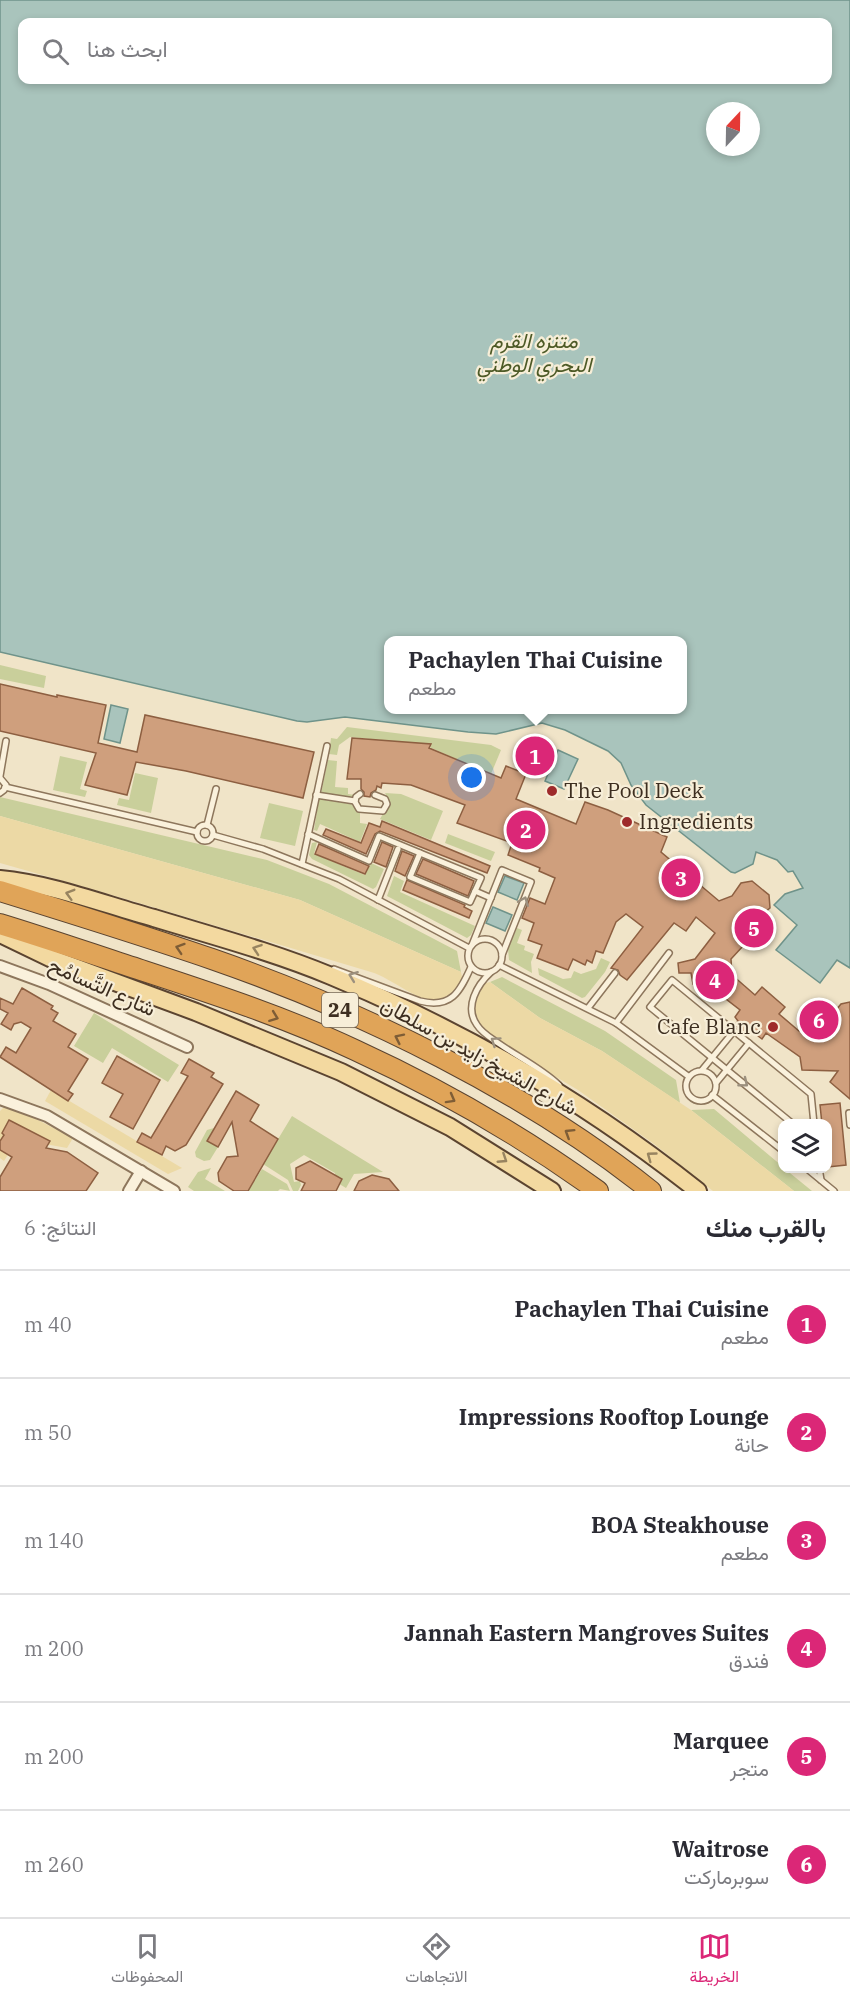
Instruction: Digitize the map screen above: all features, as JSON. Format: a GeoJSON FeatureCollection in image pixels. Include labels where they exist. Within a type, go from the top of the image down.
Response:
{"type":"FeatureCollection","features":[{"type":"Feature","properties":{"kind":"highway","name":"شارع الشيخ زايد بن سلطان"},"geometry":{"type":"LineString","coordinates":[[0,891],[213,959],[365,1021],[441,1058],[514,1098],[586,1143],[651,1191]]}},
{"type":"Feature","properties":{"kind":"highway","name":"24"},"geometry":{"type":"LineString","coordinates":[[0,924],[202,990],[354,1049],[500,1126],[598,1191]]}},
{"type":"Feature","properties":{"kind":"main road"},"geometry":{"type":"LineString","coordinates":[[0,879],[49,887],[250,946],[368,992],[449,1030],[518,1067],[574,1102],[698,1191]]}},
{"type":"Feature","properties":{"kind":"main road"},"geometry":{"type":"LineString","coordinates":[[0,934],[50,958],[196,1012],[341,1072],[450,1127],[552,1191]]}},
{"type":"Feature","properties":{"kind":"street","name":"شارع التَّسامُح"},"geometry":{"type":"LineString","coordinates":[[0,966],[49,984],[187,1047]]}},
{"type":"Feature","properties":{"kind":"street"},"geometry":{"type":"LineString","coordinates":[[0,1099],[47,1116],[174,1191]]}},
{"type":"Feature","properties":{"kind":"street"},"geometry":{"type":"LineString","coordinates":[[129,1191],[141,1171]]}},
{"type":"Feature","properties":{"kind":"lane"},"geometry":{"type":"LineString","coordinates":[[0,793],[5,787],[5,782],[0,777],[6,741]]}},
{"type":"Feature","properties":{"kind":"lane"},"geometry":{"type":"LineString","coordinates":[[302,864],[327,746]]}},
{"type":"Feature","properties":{"kind":"lane"},"geometry":{"type":"LineString","coordinates":[[5,787],[198,832]]}},
{"type":"Feature","properties":{"kind":"lane"},"geometry":{"type":"LineString","coordinates":[[207,825],[216,789]]}},
{"type":"Feature","properties":{"kind":"lane"},"geometry":{"type":"LineString","coordinates":[[355,801],[360,794]]}},
{"type":"Feature","properties":{"kind":"lane"},"geometry":{"type":"LineString","coordinates":[[316,795],[355,801]]}},
{"type":"Feature","properties":{"kind":"lane"},"geometry":{"type":"LineString","coordinates":[[355,801],[359,809],[382,811],[387,804],[386,800],[375,795]]}},
{"type":"Feature","properties":{"kind":"lane"},"geometry":{"type":"LineString","coordinates":[[207,825],[202,826],[198,837],[202,840],[210,839],[213,835]]}},
{"type":"Feature","properties":{"kind":"lane"},"geometry":{"type":"LineString","coordinates":[[207,825],[211,828],[213,835]]}},
{"type":"Feature","properties":{"kind":"lane"},"geometry":{"type":"LineString","coordinates":[[308,834],[369,861],[379,836],[481,878],[470,902],[410,877],[420,853]]}},
{"type":"Feature","properties":{"kind":"lane"},"geometry":{"type":"LineString","coordinates":[[213,835],[263,849],[339,879],[470,946]]}},
{"type":"Feature","properties":{"kind":"lane"},"geometry":{"type":"LineString","coordinates":[[378,900],[398,849]]}},
{"type":"Feature","properties":{"kind":"lane"},"geometry":{"type":"LineString","coordinates":[[290,960],[328,967],[420,1001],[433,1004],[444,1002],[455,996],[463,987],[471,967],[468,957],[470,946],[502,870],[531,882],[499,966],[482,981],[471,1004],[472,1016],[477,1025],[492,1039],[552,1078],[574,1102]]}},
{"type":"Feature","properties":{"kind":"lane"},"geometry":{"type":"LineString","coordinates":[[475,891],[491,898]]}},
{"type":"Feature","properties":{"kind":"lane"},"geometry":{"type":"LineString","coordinates":[[470,946],[479,940],[489,939],[498,945],[502,955]]}},
{"type":"Feature","properties":{"kind":"lane"},"geometry":{"type":"LineString","coordinates":[[616,1023],[669,953]]}},
{"type":"Feature","properties":{"kind":"lane"},"geometry":{"type":"LineString","coordinates":[[499,966],[616,1023],[688,1076]]}},
{"type":"Feature","properties":{"kind":"lane"},"geometry":{"type":"LineString","coordinates":[[471,967],[480,972],[491,972]]}},
{"type":"Feature","properties":{"kind":"lane"},"geometry":{"type":"LineString","coordinates":[[588,1008],[615,973]]}},
{"type":"Feature","properties":{"kind":"lane"},"geometry":{"type":"LineString","coordinates":[[787,1119],[650,1007],[672,980],[811,1094],[814,1119]]}},
{"type":"Feature","properties":{"kind":"lane"},"geometry":{"type":"LineString","coordinates":[[734,1030],[702,1070],[688,1076],[686,1090],[692,1098],[702,1101],[712,1095],[716,1083],[749,1043]]}},
{"type":"Feature","properties":{"kind":"lane"},"geometry":{"type":"LineString","coordinates":[[702,1070],[711,1074],[716,1083]]}},
{"type":"Feature","properties":{"kind":"lane"},"geometry":{"type":"LineString","coordinates":[[712,1095],[778,1146]]}},
{"type":"Feature","properties":{"kind":"lane"},"geometry":{"type":"LineString","coordinates":[[849,1113],[850,1125]]}},
{"type":"Feature","properties":{"kind":"lane"},"geometry":{"type":"LineString","coordinates":[[812,1173],[834,1191]]}},
{"type":"Feature","properties":{"kind":"lane"},"geometry":{"type":"LineString","coordinates":[[820,1173],[821,1180]]}},
{"type":"Feature","properties":{"kind":"green space"},"geometry":{"type":"Polygon","coordinates":[[[0,665],[46,676],[44,688],[0,679],[0,665]]]}},
{"type":"Feature","properties":{"kind":"green space"},"geometry":{"type":"Polygon","coordinates":[[[347,727],[491,745],[501,750],[491,774],[422,744],[350,737],[339,745],[337,755],[329,754],[331,738],[337,739],[347,727]]]}},
{"type":"Feature","properties":{"kind":"green space"},"geometry":{"type":"Polygon","coordinates":[[[60,756],[87,762],[80,789],[87,791],[85,797],[53,790],[60,756]]]}},
{"type":"Feature","properties":{"kind":"green space"},"geometry":{"type":"Polygon","coordinates":[[[328,760],[337,761],[335,787],[348,788],[348,794],[355,795],[351,797],[321,794],[328,760]]]}},
{"type":"Feature","properties":{"kind":"green space"},"geometry":{"type":"Polygon","coordinates":[[[135,773],[158,778],[151,813],[117,805],[119,798],[129,800],[135,773]]]}},
{"type":"Feature","properties":{"kind":"green space"},"geometry":{"type":"Polygon","coordinates":[[[385,793],[401,794],[443,811],[431,840],[380,819],[389,804],[385,793]]]}},
{"type":"Feature","properties":{"kind":"green space"},"geometry":{"type":"Polygon","coordinates":[[[0,797],[267,860],[329,884],[457,951],[461,972],[300,900],[0,816],[0,797]]]}},
{"type":"Feature","properties":{"kind":"green space"},"geometry":{"type":"Polygon","coordinates":[[[319,799],[351,804],[360,813],[360,823],[367,824],[360,842],[320,824],[317,831],[314,830],[319,799]]]}},
{"type":"Feature","properties":{"kind":"green space"},"geometry":{"type":"Polygon","coordinates":[[[269,803],[303,811],[295,846],[260,838],[269,803]]]}},
{"type":"Feature","properties":{"kind":"green space"},"geometry":{"type":"Polygon","coordinates":[[[448,834],[495,852],[491,861],[445,843],[448,834]]]}},
{"type":"Feature","properties":{"kind":"green space"},"geometry":{"type":"Polygon","coordinates":[[[317,842],[314,854],[365,875],[371,863],[384,869],[376,887],[373,889],[312,859],[309,855],[312,843],[317,842]]]}},
{"type":"Feature","properties":{"kind":"green space"},"geometry":{"type":"Polygon","coordinates":[[[394,876],[404,881],[400,892],[475,926],[471,935],[467,938],[387,896],[394,876]]]}},
{"type":"Feature","properties":{"kind":"green space"},"geometry":{"type":"Polygon","coordinates":[[[517,928],[522,930],[517,943],[525,946],[524,950],[534,954],[531,962],[532,973],[509,960],[508,949],[517,928]]]}},
{"type":"Feature","properties":{"kind":"green space"},"geometry":{"type":"Polygon","coordinates":[[[601,958],[610,962],[605,972],[582,998],[539,975],[538,968],[563,979],[571,978],[574,971],[581,974],[596,969],[601,958]]]}},
{"type":"Feature","properties":{"kind":"green space"},"geometry":{"type":"Polygon","coordinates":[[[502,977],[605,1031],[676,1080],[680,1103],[602,1051],[540,1018],[490,982],[502,977]]]}},
{"type":"Feature","properties":{"kind":"green space"},"geometry":{"type":"Polygon","coordinates":[[[94,1013],[179,1065],[168,1082],[112,1048],[103,1063],[74,1046],[94,1013]]]}},
{"type":"Feature","properties":{"kind":"green space"},"geometry":{"type":"Polygon","coordinates":[[[714,1109],[778,1163],[778,1173],[790,1173],[812,1191],[794,1191],[691,1110],[714,1109]]]}},
{"type":"Feature","properties":{"kind":"green space"},"geometry":{"type":"Polygon","coordinates":[[[292,1116],[383,1172],[354,1174],[346,1188],[336,1182],[335,1173],[304,1155],[290,1164],[294,1182],[300,1181],[301,1185],[298,1191],[293,1191],[288,1180],[263,1164],[292,1116]]]}},
{"type":"Feature","properties":{"kind":"green space"},"geometry":{"type":"Polygon","coordinates":[[[214,1128],[207,1141],[218,1147],[210,1160],[204,1161],[196,1157],[195,1152],[207,1130],[214,1128]]]}},
{"type":"Feature","properties":{"kind":"green space"},"geometry":{"type":"Polygon","coordinates":[[[211,1168],[205,1179],[225,1191],[194,1191],[188,1187],[198,1172],[211,1168]]]}},
{"type":"Feature","properties":{"kind":"green space"},"geometry":{"type":"Polygon","coordinates":[[[262,1169],[287,1184],[290,1191],[280,1189],[278,1191],[248,1191],[262,1169]]]}},
{"type":"Feature","properties":{"kind":"sand"},"geometry":{"type":"Polygon","coordinates":[[[0,816],[300,900],[461,972],[461,989],[452,1001],[432,1003],[371,972],[0,863],[0,816]]]}},
{"type":"Feature","properties":{"kind":"sand"},"geometry":{"type":"Polygon","coordinates":[[[490,982],[540,1018],[602,1051],[691,1110],[794,1191],[713,1191],[654,1144],[578,1090],[509,1049],[482,1028],[474,1009],[482,984],[490,982]]]}},
{"type":"Feature","properties":{"kind":"sand"},"geometry":{"type":"Polygon","coordinates":[[[51,1090],[182,1168],[168,1174],[45,1101],[51,1090]]]}},
{"type":"Feature","properties":{"kind":"sand"},"geometry":{"type":"Polygon","coordinates":[[[7,1104],[73,1138],[67,1148],[45,1144],[14,1145],[4,1161],[0,1158],[0,1111],[7,1104]]]}},
{"type":"Feature","properties":{"kind":"water","name":"متنزه القرم البحري الوطني"},"geometry":{"type":"Polygon","coordinates":[[[0,0],[850,0],[850,968],[837,960],[820,983],[776,950],[797,925],[774,905],[785,894],[803,888],[793,871],[788,872],[777,860],[756,852],[753,864],[735,873],[731,872],[646,805],[631,785],[621,763],[608,751],[565,730],[542,723],[496,734],[345,717],[307,722],[0,652],[0,0]]]}},
{"type":"Feature","properties":{"kind":"water"},"geometry":{"type":"Polygon","coordinates":[[[111,705],[128,709],[120,743],[104,739],[111,705]]]}},
{"type":"Feature","properties":{"kind":"water"},"geometry":{"type":"Polygon","coordinates":[[[558,750],[578,759],[564,789],[545,781],[558,750]]]}},
{"type":"Feature","properties":{"kind":"water"},"geometry":{"type":"Polygon","coordinates":[[[505,876],[524,883],[517,900],[498,892],[505,876]]]}},
{"type":"Feature","properties":{"kind":"water"},"geometry":{"type":"Polygon","coordinates":[[[493,907],[512,915],[505,931],[486,923],[493,907]]]}},
{"type":"Feature","properties":{"kind":"building"},"geometry":{"type":"Polygon","coordinates":[[[0,684],[106,705],[98,743],[137,752],[145,715],[314,752],[303,798],[136,762],[127,795],[85,785],[96,753],[0,731],[0,684]]]}},
{"type":"Feature","properties":{"kind":"building"},"geometry":{"type":"Polygon","coordinates":[[[352,738],[431,744],[429,748],[501,778],[506,766],[526,774],[516,799],[576,824],[585,802],[608,810],[667,837],[661,852],[719,901],[732,896],[741,883],[752,881],[769,895],[770,908],[764,913],[769,918],[731,959],[732,975],[755,995],[762,987],[785,1007],[779,1014],[799,1031],[820,1029],[841,1004],[850,1002],[850,1099],[830,1082],[838,1071],[802,1070],[800,1057],[766,1033],[762,1039],[750,1030],[746,1034],[735,1025],[738,1021],[735,1017],[740,1010],[709,986],[693,984],[691,973],[679,973],[678,963],[695,959],[715,933],[696,917],[686,931],[674,923],[627,980],[620,975],[618,970],[611,968],[643,927],[626,914],[616,922],[603,953],[596,951],[592,963],[587,960],[585,965],[573,959],[568,970],[537,958],[542,945],[528,940],[534,923],[522,918],[530,898],[545,904],[555,878],[539,871],[540,868],[508,855],[512,843],[457,823],[465,805],[411,785],[382,783],[381,788],[377,786],[370,797],[364,796],[361,779],[347,779],[352,738]]]}},
{"type":"Feature","properties":{"kind":"building"},"geometry":{"type":"Polygon","coordinates":[[[382,821],[490,866],[487,873],[380,831],[375,834],[366,854],[323,835],[326,829],[361,843],[369,823],[380,827],[382,821]]]}},
{"type":"Feature","properties":{"kind":"building"},"geometry":{"type":"Polygon","coordinates":[[[382,842],[393,847],[386,867],[374,862],[382,842]]]}},
{"type":"Feature","properties":{"kind":"building"},"geometry":{"type":"Polygon","coordinates":[[[319,844],[369,866],[365,874],[315,854],[319,844]]]}},
{"type":"Feature","properties":{"kind":"building"},"geometry":{"type":"Polygon","coordinates":[[[402,851],[414,856],[405,876],[395,871],[402,851]]]}},
{"type":"Feature","properties":{"kind":"building"},"geometry":{"type":"Polygon","coordinates":[[[423,859],[474,881],[468,896],[416,874],[423,859]]]}},
{"type":"Feature","properties":{"kind":"building"},"geometry":{"type":"Polygon","coordinates":[[[407,880],[465,905],[464,907],[472,911],[469,918],[403,890],[407,880]]]}},
{"type":"Feature","properties":{"kind":"building"},"geometry":{"type":"Polygon","coordinates":[[[22,988],[53,1006],[51,1009],[58,1013],[53,1021],[76,1034],[68,1047],[88,1059],[68,1091],[73,1094],[68,1101],[0,1057],[6,1047],[16,1053],[31,1028],[21,1022],[14,1024],[11,1030],[1,1024],[8,1013],[0,1009],[0,998],[13,1004],[22,988]]]}},
{"type":"Feature","properties":{"kind":"building"},"geometry":{"type":"Polygon","coordinates":[[[117,1056],[160,1080],[133,1129],[110,1117],[123,1094],[102,1083],[117,1056]]]}},
{"type":"Feature","properties":{"kind":"building"},"geometry":{"type":"Polygon","coordinates":[[[189,1059],[214,1073],[211,1077],[223,1084],[186,1145],[175,1151],[166,1146],[162,1155],[137,1142],[142,1133],[151,1138],[188,1076],[181,1073],[189,1059]]]}},
{"type":"Feature","properties":{"kind":"building"},"geometry":{"type":"Polygon","coordinates":[[[236,1091],[259,1105],[250,1121],[278,1139],[248,1191],[234,1191],[219,1181],[218,1173],[227,1157],[238,1156],[232,1122],[218,1147],[207,1141],[236,1091]]]}},
{"type":"Feature","properties":{"kind":"building"},"geometry":{"type":"Polygon","coordinates":[[[840,1103],[846,1165],[832,1167],[832,1119],[821,1119],[820,1105],[840,1103]]]}},
{"type":"Feature","properties":{"kind":"building"},"geometry":{"type":"Polygon","coordinates":[[[9,1120],[50,1141],[46,1148],[67,1152],[98,1173],[86,1191],[0,1191],[0,1177],[12,1157],[0,1150],[0,1141],[4,1135],[2,1133],[9,1120]]]}},
{"type":"Feature","properties":{"kind":"building"},"geometry":{"type":"Polygon","coordinates":[[[310,1161],[342,1179],[336,1191],[301,1191],[305,1183],[296,1179],[296,1168],[310,1161]]]}},
{"type":"Feature","properties":{"kind":"building"},"geometry":{"type":"Polygon","coordinates":[[[372,1175],[389,1179],[399,1191],[354,1191],[359,1181],[372,1175]]]}},
{"type":"Feature","properties":{"kind":"place","name":"Pachaylen Thai Cuisine"},"geometry":{"type":"Point","coordinates":[535,756]}},
{"type":"Feature","properties":{"kind":"place","name":"The Pool Deck"},"geometry":{"type":"Point","coordinates":[552,791]}},
{"type":"Feature","properties":{"kind":"place","name":"Ingredients"},"geometry":{"type":"Point","coordinates":[627,822]}},
{"type":"Feature","properties":{"kind":"place","name":"Impressions Rooftop Lounge"},"geometry":{"type":"Point","coordinates":[526,830]}},
{"type":"Feature","properties":{"kind":"place","name":"BOA Steakhouse"},"geometry":{"type":"Point","coordinates":[681,878]}},
{"type":"Feature","properties":{"kind":"place","name":"Marquee"},"geometry":{"type":"Point","coordinates":[754,928]}},
{"type":"Feature","properties":{"kind":"place","name":"Jannah Eastern Mangroves Suites"},"geometry":{"type":"Point","coordinates":[715,980]}},
{"type":"Feature","properties":{"kind":"place","name":"Waitrose"},"geometry":{"type":"Point","coordinates":[819,1020]}},
{"type":"Feature","properties":{"kind":"place","name":"Cafe Blanc"},"geometry":{"type":"Point","coordinates":[773,1027]}}]}
